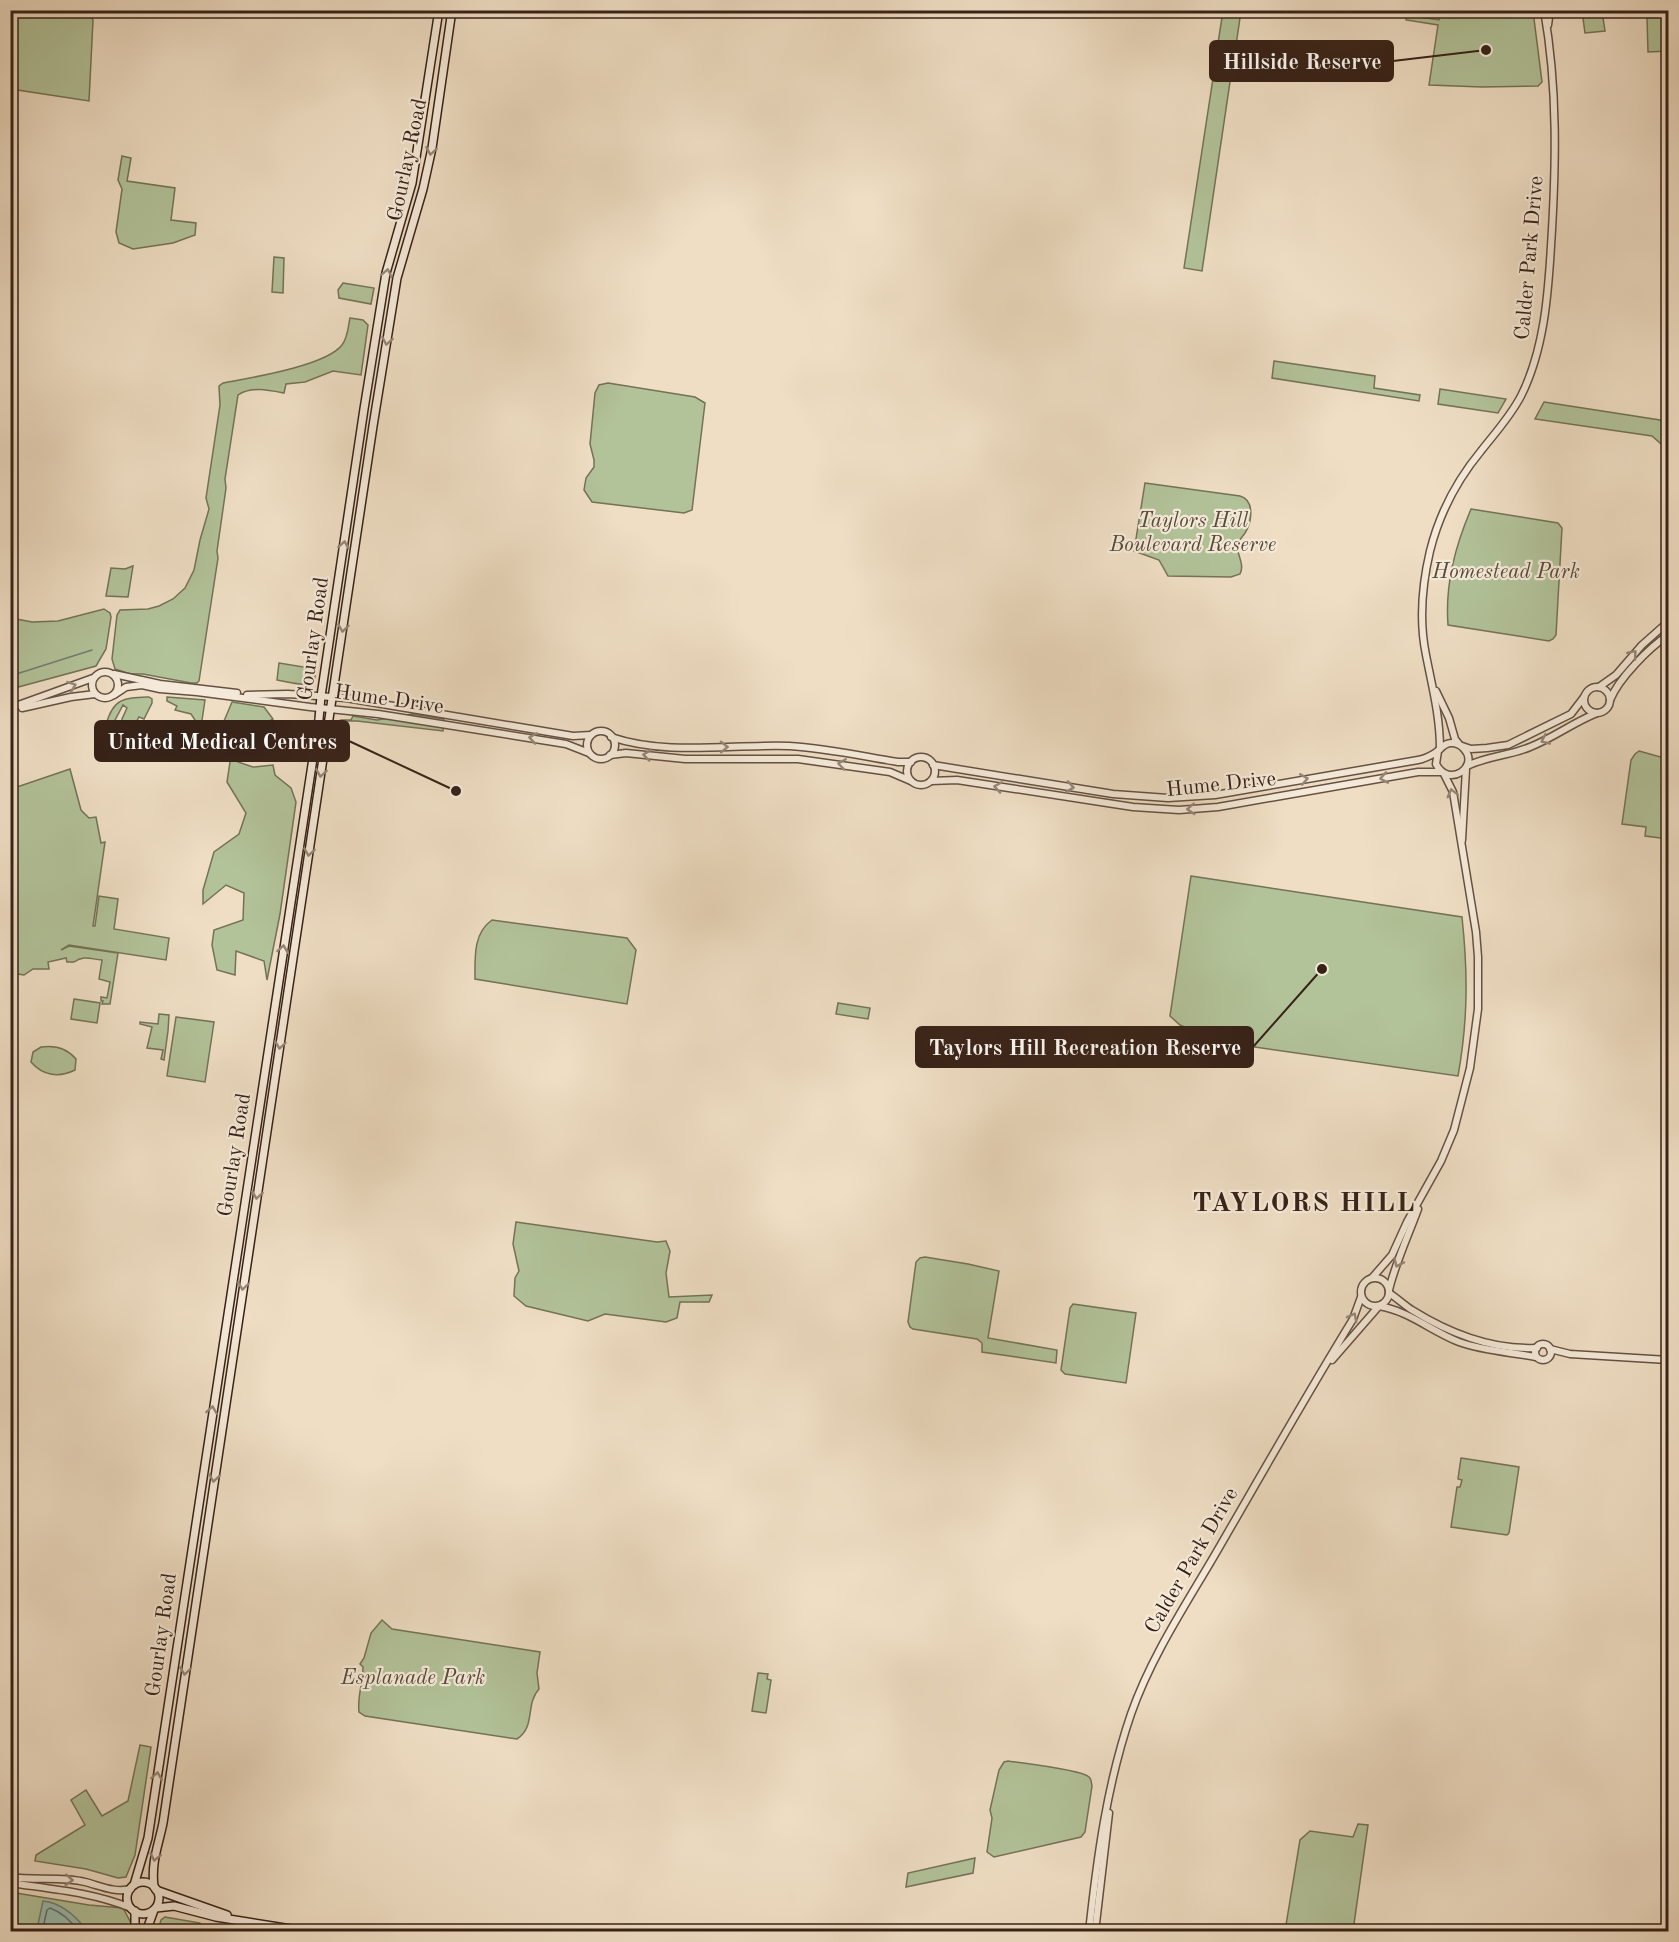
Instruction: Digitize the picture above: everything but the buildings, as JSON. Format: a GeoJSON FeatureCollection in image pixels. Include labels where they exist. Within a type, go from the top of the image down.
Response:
{"type":"FeatureCollection","features":[{"type":"Feature","properties":{"kind":"main road","name":"Gourlay Road"},"geometry":{"type":"LineString","coordinates":[[133,1887],[148,1838],[321,707],[361,428],[391,254],[412,183],[439,10]]}},
{"type":"Feature","properties":{"kind":"main road","name":"Gourlay Road"},"geometry":{"type":"LineString","coordinates":[[155,1888],[152,1874],[154,1857],[163,1823],[372,430],[394,294],[428,169],[452,10]]}},
{"type":"Feature","properties":{"kind":"main road"},"geometry":{"type":"LineString","coordinates":[[432,58],[445,60]]}},
{"type":"Feature","properties":{"kind":"main road"},"geometry":{"type":"LineString","coordinates":[[380,314],[391,316]]}},
{"type":"Feature","properties":{"kind":"main road"},"geometry":{"type":"LineString","coordinates":[[361,428],[372,430]]}},
{"type":"Feature","properties":{"kind":"main road"},"geometry":{"type":"LineString","coordinates":[[259,1103],[271,1105]]}},
{"type":"Feature","properties":{"kind":"main road"},"geometry":{"type":"LineString","coordinates":[[135,1932],[133,1910],[128,1898],[133,1887],[147,1883],[215,1912],[245,1921]]}},
{"type":"Feature","properties":{"kind":"main road"},"geometry":{"type":"LineString","coordinates":[[146,1932],[159,1901],[155,1888]]}},
{"type":"Feature","properties":{"kind":"main road"},"geometry":{"type":"LineString","coordinates":[[133,1910],[145,1914],[155,1909],[174,1906],[205,1915],[310,1932]]}},
{"type":"Feature","properties":{"kind":"street","name":"Calder Park Drive"},"geometry":{"type":"LineString","coordinates":[[1439,750],[1440,723],[1424,645],[1422,603],[1424,578],[1434,538],[1455,488],[1509,416],[1521,395],[1536,356],[1550,266],[1554,179],[1553,91],[1548,28],[1544,10]]}},
{"type":"Feature","properties":{"kind":"street","name":"Calder Park Drive"},"geometry":{"type":"LineString","coordinates":[[1548,28],[1550,10]]}},
{"type":"Feature","properties":{"kind":"street"},"geometry":{"type":"LineString","coordinates":[[1668,622],[1642,645],[1616,675],[1599,687],[1591,688],[1571,714],[1508,745],[1471,749],[1451,743],[1439,750],[1436,760],[1438,769],[1454,776],[1480,759],[1498,757],[1529,748],[1608,707],[1618,686],[1668,635]]}},
{"type":"Feature","properties":{"kind":"street"},"geometry":{"type":"LineString","coordinates":[[104,671],[114,674],[118,685],[114,695],[103,698],[95,694],[10,710],[93,678],[104,671]]}},
{"type":"Feature","properties":{"kind":"street","name":"Hume Drive"},"geometry":{"type":"LineString","coordinates":[[114,674],[160,684],[201,687],[252,695],[288,694],[333,697],[573,736],[591,735]]}},
{"type":"Feature","properties":{"kind":"street","name":"Calder Park Drive"},"geometry":{"type":"LineString","coordinates":[[1431,676],[1449,718],[1455,739],[1461,746]]}},
{"type":"Feature","properties":{"kind":"street"},"geometry":{"type":"LineString","coordinates":[[93,678],[92,686],[95,694]]}},
{"type":"Feature","properties":{"kind":"street","name":"Hume Drive"},"geometry":{"type":"LineString","coordinates":[[114,695],[126,687],[138,685],[331,708],[566,744],[590,753]]}},
{"type":"Feature","properties":{"kind":"street"},"geometry":{"type":"LineString","coordinates":[[1599,687],[1608,692],[1610,700]]}},
{"type":"Feature","properties":{"kind":"street"},"geometry":{"type":"LineString","coordinates":[[1584,697],[1587,708],[1597,713]]}},
{"type":"Feature","properties":{"kind":"street"},"geometry":{"type":"LineString","coordinates":[[602,732],[627,741],[666,747],[814,748],[891,761],[911,762],[923,758],[933,765],[935,774],[931,781],[920,785],[890,772],[798,759],[685,759],[627,753],[598,758],[590,753],[588,741],[591,735],[602,732]]}},
{"type":"Feature","properties":{"kind":"street"},"geometry":{"type":"LineString","coordinates":[[610,755],[614,745],[611,736]]}},
{"type":"Feature","properties":{"kind":"street"},"geometry":{"type":"LineString","coordinates":[[1461,746],[1467,753],[1462,855]]}},
{"type":"Feature","properties":{"kind":"street","name":"Hume Drive"},"geometry":{"type":"LineString","coordinates":[[933,765],[1142,798],[1179,798],[1215,795],[1418,760],[1439,750]]}},
{"type":"Feature","properties":{"kind":"street"},"geometry":{"type":"LineString","coordinates":[[911,762],[908,770],[911,781]]}},
{"type":"Feature","properties":{"kind":"street","name":"Hume Drive"},"geometry":{"type":"LineString","coordinates":[[931,781],[957,780],[1133,807],[1179,810],[1218,807],[1418,771],[1443,773]]}},
{"type":"Feature","properties":{"kind":"street"},"geometry":{"type":"LineString","coordinates":[[1443,773],[1453,792],[1478,949],[1479,989],[1470,1072],[1454,1130],[1441,1161],[1407,1222],[1392,1255],[1361,1287],[1361,1297],[1366,1304],[1395,1309],[1459,1342],[1544,1360],[1550,1353]]}},
{"type":"Feature","properties":{"kind":"street"},"geometry":{"type":"LineString","coordinates":[[1379,1306],[1386,1301],[1395,1269],[1422,1197]]}},
{"type":"Feature","properties":{"kind":"street"},"geometry":{"type":"LineString","coordinates":[[1372,1278],[1381,1279],[1388,1286],[1389,1291],[1410,1309],[1456,1332],[1500,1345],[1537,1347],[1543,1344],[1550,1353],[1668,1360]]}},
{"type":"Feature","properties":{"kind":"street","name":"Calder Park Drive"},"geometry":{"type":"LineString","coordinates":[[1089,1932],[1114,1776],[1132,1712],[1155,1660],[1353,1319],[1361,1297]]}},
{"type":"Feature","properties":{"kind":"street","name":"Calder Park Drive"},"geometry":{"type":"LineString","coordinates":[[1321,1371],[1379,1306]]}},
{"type":"Feature","properties":{"kind":"street"},"geometry":{"type":"LineString","coordinates":[[1536,1357],[1537,1347]]}},
{"type":"Feature","properties":{"kind":"street","name":"Calder Park Drive"},"geometry":{"type":"LineString","coordinates":[[1095,1932],[1099,1871]]}},
{"type":"Feature","properties":{"kind":"street"},"geometry":{"type":"LineString","coordinates":[[10,1877],[31,1880],[74,1880],[113,1890],[133,1887]]}},
{"type":"Feature","properties":{"kind":"street"},"geometry":{"type":"LineString","coordinates":[[10,1883],[100,1897],[133,1910]]}},
{"type":"Feature","properties":{"kind":"green space"},"geometry":{"type":"Polygon","coordinates":[[[10,11],[86,11],[93,20],[89,101],[11,89],[10,11]]]}},
{"type":"Feature","properties":{"kind":"green space"},"geometry":{"type":"Polygon","coordinates":[[[1223,11],[1241,11],[1234,59],[1216,56],[1223,11]]]}},
{"type":"Feature","properties":{"kind":"green space"},"geometry":{"type":"Polygon","coordinates":[[[1440,11],[1533,11],[1542,82],[1538,86],[1429,85],[1438,25],[1406,20],[1407,15],[1439,20],[1440,11]]]}},
{"type":"Feature","properties":{"kind":"green space"},"geometry":{"type":"Polygon","coordinates":[[[1582,11],[1602,11],[1605,31],[1585,33],[1582,11]]]}},
{"type":"Feature","properties":{"kind":"green space"},"geometry":{"type":"Polygon","coordinates":[[[1668,17],[1668,51],[1648,52],[1647,18],[1668,17]]]}},
{"type":"Feature","properties":{"kind":"green space"},"geometry":{"type":"Polygon","coordinates":[[[1214,72],[1231,75],[1202,271],[1184,268],[1214,72]]]}},
{"type":"Feature","properties":{"kind":"green space"},"geometry":{"type":"Polygon","coordinates":[[[122,156],[131,158],[127,181],[175,188],[171,220],[196,223],[195,235],[173,243],[133,249],[119,243],[116,232],[122,189],[118,180],[122,156]]]}},
{"type":"Feature","properties":{"kind":"green space"},"geometry":{"type":"Polygon","coordinates":[[[274,257],[284,258],[283,293],[272,292],[274,257]]]}},
{"type":"Feature","properties":{"kind":"green space"},"geometry":{"type":"Polygon","coordinates":[[[343,283],[374,288],[371,304],[339,298],[338,290],[343,283]]]}},
{"type":"Feature","properties":{"kind":"green space"},"geometry":{"type":"Polygon","coordinates":[[[350,318],[363,320],[368,325],[361,375],[333,371],[305,382],[286,384],[284,393],[249,390],[238,395],[225,479],[218,558],[199,681],[191,683],[143,674],[130,674],[115,669],[112,659],[117,615],[120,610],[148,609],[173,599],[185,588],[194,570],[209,509],[206,498],[220,405],[219,386],[223,383],[268,374],[320,359],[342,345],[347,335],[350,318]]]}},
{"type":"Feature","properties":{"kind":"green space"},"geometry":{"type":"Polygon","coordinates":[[[1274,361],[1375,376],[1374,388],[1420,395],[1419,401],[1272,378],[1274,361]]]}},
{"type":"Feature","properties":{"kind":"green space"},"geometry":{"type":"Polygon","coordinates":[[[608,383],[695,397],[705,403],[692,510],[684,513],[592,502],[584,490],[586,478],[594,467],[590,444],[595,393],[599,385],[608,383]]]}},
{"type":"Feature","properties":{"kind":"green space"},"geometry":{"type":"Polygon","coordinates":[[[1440,389],[1506,399],[1498,413],[1438,404],[1440,389]]]}},
{"type":"Feature","properties":{"kind":"green space"},"geometry":{"type":"Polygon","coordinates":[[[1544,402],[1660,420],[1668,427],[1668,450],[1652,436],[1535,419],[1544,402]]]}},
{"type":"Feature","properties":{"kind":"green space","name":"Taylors Hill Boulevard Reserve"},"geometry":{"type":"Polygon","coordinates":[[[1145,483],[1245,498],[1251,512],[1247,528],[1237,545],[1242,567],[1240,574],[1231,577],[1168,576],[1159,560],[1134,551],[1145,483]]]}},
{"type":"Feature","properties":{"kind":"green space","name":"Homestead Park"},"geometry":{"type":"Polygon","coordinates":[[[1471,509],[1558,523],[1562,528],[1556,635],[1553,639],[1549,641],[1448,625],[1448,595],[1452,566],[1471,509]]]}},
{"type":"Feature","properties":{"kind":"green space"},"geometry":{"type":"Polygon","coordinates":[[[133,566],[128,597],[106,596],[111,568],[125,569],[133,566]]]}},
{"type":"Feature","properties":{"kind":"green space"},"geometry":{"type":"Polygon","coordinates":[[[104,609],[110,613],[111,617],[106,649],[96,666],[11,689],[11,618],[32,622],[58,621],[104,609]]]}},
{"type":"Feature","properties":{"kind":"green space"},"geometry":{"type":"Polygon","coordinates":[[[279,663],[316,669],[314,682],[301,684],[277,680],[279,663]]]}},
{"type":"Feature","properties":{"kind":"green space"},"geometry":{"type":"Polygon","coordinates":[[[149,697],[152,703],[144,719],[139,717],[133,728],[126,728],[122,724],[127,708],[123,705],[114,722],[109,726],[106,725],[112,709],[121,701],[149,697]]]}},
{"type":"Feature","properties":{"kind":"green space"},"geometry":{"type":"Polygon","coordinates":[[[167,697],[205,700],[201,727],[195,726],[195,720],[191,714],[175,710],[177,706],[167,701],[167,697]]]}},
{"type":"Feature","properties":{"kind":"green space"},"geometry":{"type":"Polygon","coordinates":[[[232,702],[264,707],[273,719],[241,739],[238,762],[253,767],[273,765],[275,775],[291,788],[296,802],[280,914],[267,980],[264,961],[236,951],[235,975],[217,970],[212,945],[214,930],[243,920],[244,893],[226,885],[203,904],[203,890],[214,852],[239,834],[246,813],[227,782],[230,762],[224,721],[232,702]]]}},
{"type":"Feature","properties":{"kind":"green space"},"geometry":{"type":"Polygon","coordinates":[[[412,714],[444,719],[443,731],[339,721],[351,720],[353,716],[377,720],[412,714]]]}},
{"type":"Feature","properties":{"kind":"green space"},"geometry":{"type":"Polygon","coordinates":[[[1639,751],[1668,759],[1668,839],[1645,836],[1646,827],[1622,824],[1631,760],[1639,751]]]}},
{"type":"Feature","properties":{"kind":"green space"},"geometry":{"type":"Polygon","coordinates":[[[70,769],[81,810],[89,818],[96,817],[101,843],[105,842],[93,926],[95,926],[99,896],[118,899],[114,929],[169,938],[166,960],[69,945],[61,950],[69,946],[118,953],[110,1004],[102,1004],[103,1001],[101,1001],[101,997],[107,998],[110,982],[99,979],[102,960],[84,958],[67,962],[66,958],[48,962],[49,969],[33,969],[24,975],[11,973],[11,789],[70,769]]]}},
{"type":"Feature","properties":{"kind":"green space"},"geometry":{"type":"Polygon","coordinates":[[[1191,876],[1462,917],[1466,996],[1464,1035],[1458,1076],[1220,1042],[1180,1025],[1170,1016],[1191,876]]]}},
{"type":"Feature","properties":{"kind":"green space"},"geometry":{"type":"Polygon","coordinates":[[[492,920],[627,938],[636,950],[627,1004],[475,979],[478,939],[486,925],[492,920]]]}},
{"type":"Feature","properties":{"kind":"green space"},"geometry":{"type":"Polygon","coordinates":[[[74,999],[100,1003],[97,1023],[71,1019],[74,999]]]}},
{"type":"Feature","properties":{"kind":"green space"},"geometry":{"type":"Polygon","coordinates":[[[838,1003],[870,1008],[868,1019],[836,1014],[838,1003]]]}},
{"type":"Feature","properties":{"kind":"green space"},"geometry":{"type":"Polygon","coordinates":[[[159,1014],[169,1015],[164,1060],[161,1059],[163,1050],[147,1048],[152,1027],[140,1024],[140,1022],[158,1024],[159,1014]]]}},
{"type":"Feature","properties":{"kind":"green space"},"geometry":{"type":"Polygon","coordinates":[[[176,1017],[214,1022],[205,1082],[167,1076],[176,1017]]]}},
{"type":"Feature","properties":{"kind":"green space"},"geometry":{"type":"Polygon","coordinates":[[[51,1046],[69,1052],[76,1059],[75,1070],[57,1075],[46,1073],[36,1067],[31,1062],[33,1052],[41,1047],[51,1046]]]}},
{"type":"Feature","properties":{"kind":"green space"},"geometry":{"type":"Polygon","coordinates":[[[516,1222],[657,1242],[666,1241],[670,1251],[666,1273],[669,1297],[712,1295],[709,1302],[680,1302],[677,1318],[666,1322],[605,1314],[588,1321],[526,1306],[514,1296],[515,1278],[519,1271],[513,1244],[516,1222]]]}},
{"type":"Feature","properties":{"kind":"green space"},"geometry":{"type":"Polygon","coordinates":[[[925,1257],[999,1271],[988,1338],[1057,1350],[1056,1363],[982,1352],[982,1343],[977,1339],[910,1327],[908,1322],[916,1262],[925,1257]]]}},
{"type":"Feature","properties":{"kind":"green space"},"geometry":{"type":"Polygon","coordinates":[[[1073,1304],[1136,1313],[1126,1383],[1065,1374],[1061,1370],[1070,1308],[1073,1304]]]}},
{"type":"Feature","properties":{"kind":"green space"},"geometry":{"type":"Polygon","coordinates":[[[1461,1458],[1519,1467],[1507,1535],[1451,1527],[1457,1487],[1460,1487],[1462,1480],[1458,1479],[1461,1458]]]}},
{"type":"Feature","properties":{"kind":"green space","name":"Esplanade Park"},"geometry":{"type":"Polygon","coordinates":[[[382,1620],[392,1629],[540,1652],[537,1673],[539,1689],[532,1701],[529,1722],[523,1734],[517,1739],[365,1716],[359,1712],[363,1667],[360,1664],[371,1633],[382,1620]]]}},
{"type":"Feature","properties":{"kind":"green space"},"geometry":{"type":"Polygon","coordinates":[[[758,1673],[768,1674],[767,1679],[771,1680],[766,1713],[752,1711],[758,1673]]]}},
{"type":"Feature","properties":{"kind":"green space"},"geometry":{"type":"Polygon","coordinates":[[[140,1745],[151,1747],[135,1855],[126,1877],[118,1878],[86,1869],[35,1861],[36,1855],[85,1825],[71,1800],[86,1790],[102,1816],[128,1801],[140,1745]]]}},
{"type":"Feature","properties":{"kind":"green space"},"geometry":{"type":"Polygon","coordinates":[[[1004,1762],[1064,1769],[1089,1777],[1092,1786],[1085,1832],[1081,1837],[994,1857],[987,1852],[992,1818],[990,1810],[999,1770],[1004,1762]]]}},
{"type":"Feature","properties":{"kind":"green space"},"geometry":{"type":"Polygon","coordinates":[[[1358,1824],[1368,1825],[1353,1931],[1285,1931],[1300,1840],[1310,1831],[1353,1837],[1358,1824]]]}},
{"type":"Feature","properties":{"kind":"green space"},"geometry":{"type":"Polygon","coordinates":[[[975,1858],[973,1873],[906,1887],[908,1873],[975,1858]]]}},
{"type":"Feature","properties":{"kind":"green space"},"geometry":{"type":"Polygon","coordinates":[[[10,1892],[123,1908],[132,1925],[131,1931],[11,1931],[10,1892]]]}},
{"type":"Feature","properties":{"kind":"green space"},"geometry":{"type":"Polygon","coordinates":[[[165,1917],[200,1923],[198,1931],[158,1931],[161,1920],[165,1917]]]}},
{"type":"Feature","properties":{"kind":"water"},"geometry":{"type":"Polygon","coordinates":[[[43,1901],[56,1904],[68,1911],[87,1931],[24,1931],[37,1929],[43,1901]]]}},
{"type":"Feature","properties":{"kind":"waterway"},"geometry":{"type":"LineString","coordinates":[[10,676],[92,650]]}},
{"type":"Feature","properties":{"kind":"place","name":"Hillside Reserve"},"geometry":{"type":"Point","coordinates":[1486,50]}},
{"type":"Feature","properties":{"kind":"place","name":"United Medical Centres"},"geometry":{"type":"Point","coordinates":[456,791]}},
{"type":"Feature","properties":{"kind":"place","name":"Taylors Hill Recreation Reserve"},"geometry":{"type":"Point","coordinates":[1322,969]}},
{"type":"Feature","properties":{"kind":"district","name":"TAYLORS HILL"},"geometry":{"type":"Point","coordinates":[1304,1203]}}]}
